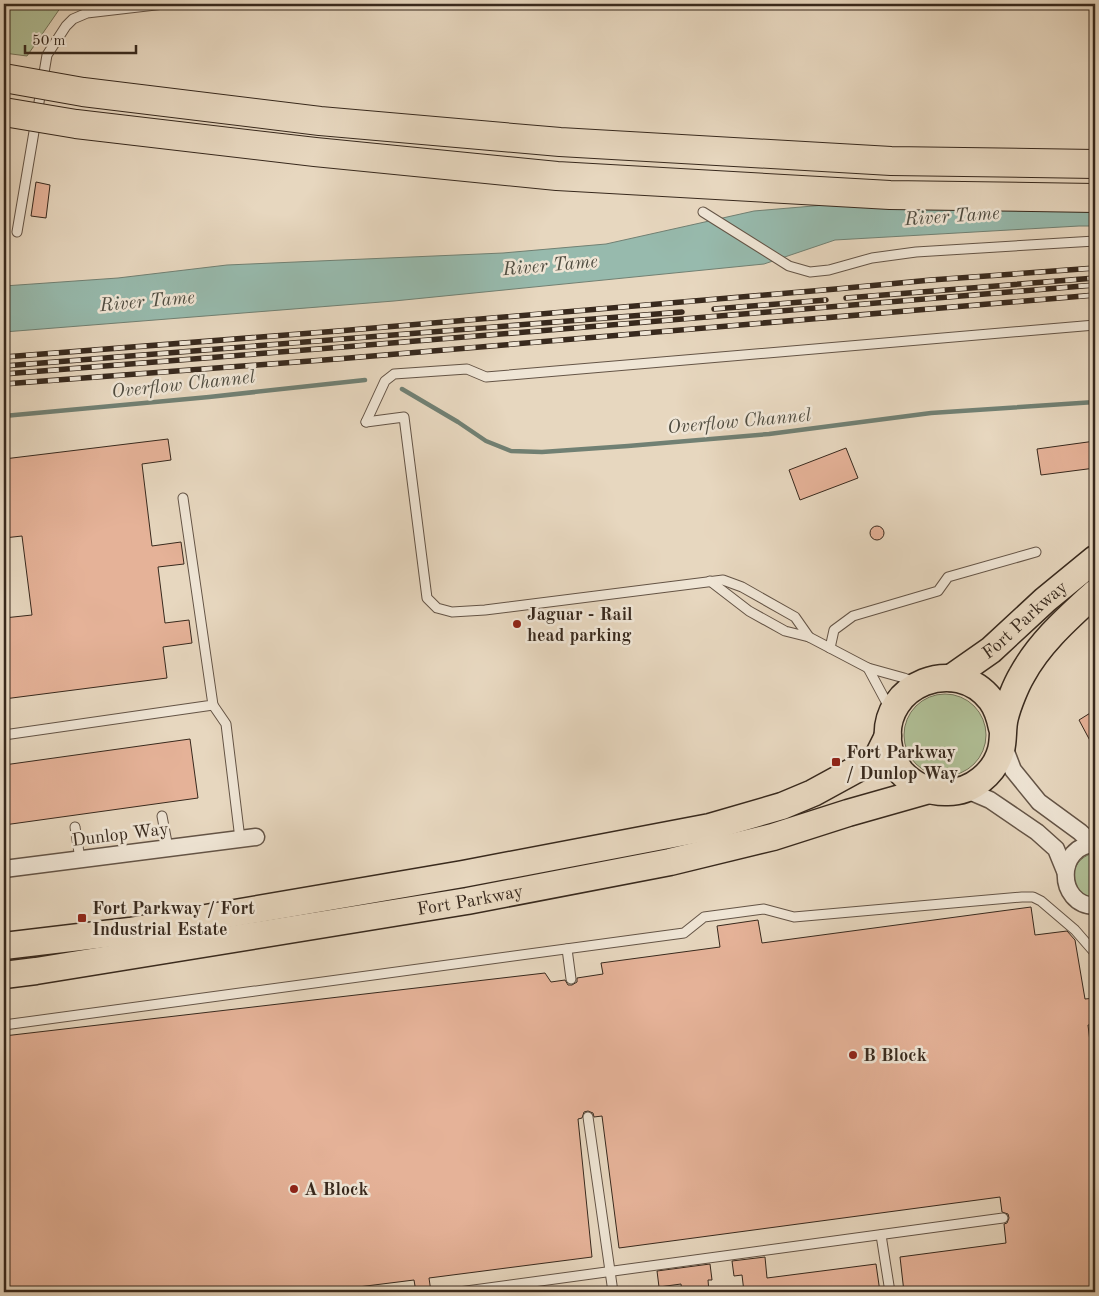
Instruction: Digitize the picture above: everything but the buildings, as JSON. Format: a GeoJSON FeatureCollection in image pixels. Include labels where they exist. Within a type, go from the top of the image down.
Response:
{"type":"FeatureCollection","features":[{"type":"Feature","properties":{"kind":"highway"},"geometry":{"type":"LineString","coordinates":[[4,78],[83,92],[320,121],[560,142],[890,160],[1095,164]]}},
{"type":"Feature","properties":{"kind":"highway"},"geometry":{"type":"LineString","coordinates":[[4,112],[76,124],[315,152],[557,176],[890,195],[1095,198]]}},
{"type":"Feature","properties":{"kind":"main road","name":"Fort Parkway"},"geometry":{"type":"LineString","coordinates":[[952,678],[990,650],[1045,600],[1095,559]]}},
{"type":"Feature","properties":{"kind":"main road","name":"Fort Parkway"},"geometry":{"type":"LineString","coordinates":[[890,724],[889,748],[893,759],[899,770],[913,782],[929,790],[949,792],[959,791],[977,783],[992,769],[1000,752],[1005,714],[1022,675],[1040,647],[1095,593]]}},
{"type":"Feature","properties":{"kind":"main road","name":"Fort Parkway"},"geometry":{"type":"LineString","coordinates":[[4,946],[130,931],[463,874],[710,827],[782,806],[813,793],[877,758],[902,696],[918,684],[934,679],[952,678],[980,689],[998,713],[1002,735]]}},
{"type":"Feature","properties":{"kind":"main road","name":"Fort Parkway"},"geometry":{"type":"LineString","coordinates":[[4,975],[467,901],[670,862],[773,837],[929,790]]}},
{"type":"Feature","properties":{"kind":"street"},"geometry":{"type":"LineString","coordinates":[[1002,735],[1013,770],[1034,797],[1094,844]]}},
{"type":"Feature","properties":{"kind":"street"},"geometry":{"type":"LineString","coordinates":[[959,791],[969,791],[990,800],[1037,832],[1056,849],[1066,871]]}},
{"type":"Feature","properties":{"kind":"street","name":"Dunlop Way"},"geometry":{"type":"LineString","coordinates":[[4,869],[248,838]]}},
{"type":"Feature","properties":{"kind":"street"},"geometry":{"type":"LineString","coordinates":[[1093,906],[1082,903],[1071,893],[1066,878],[1066,871],[1072,856],[1078,850],[1094,844]]}},
{"type":"Feature","properties":{"kind":"lane"},"geometry":{"type":"LineString","coordinates":[[16,232],[47,55],[66,26],[73,19],[87,14],[164,4]]}},
{"type":"Feature","properties":{"kind":"lane"},"geometry":{"type":"LineString","coordinates":[[703,212],[789,266],[810,272],[829,270],[872,258],[916,252],[1095,241]]}},
{"type":"Feature","properties":{"kind":"lane"},"geometry":{"type":"LineString","coordinates":[[809,637],[795,617],[750,591],[723,580],[485,610],[452,612],[437,608],[427,598],[404,417],[366,422],[385,381],[394,374],[467,369],[486,377],[1095,325]]}},
{"type":"Feature","properties":{"kind":"lane"},"geometry":{"type":"LineString","coordinates":[[4,735],[213,705],[183,498]]}},
{"type":"Feature","properties":{"kind":"lane"},"geometry":{"type":"LineString","coordinates":[[830,648],[834,630],[853,616],[938,591],[948,577],[1036,552]]}},
{"type":"Feature","properties":{"kind":"lane"},"geometry":{"type":"LineString","coordinates":[[710,581],[749,611],[785,631],[809,637],[868,668],[918,684]]}},
{"type":"Feature","properties":{"kind":"lane"},"geometry":{"type":"LineString","coordinates":[[868,668],[890,724]]}},
{"type":"Feature","properties":{"kind":"lane","name":"Dunlop Way"},"geometry":{"type":"LineString","coordinates":[[213,705],[226,724],[235,800],[248,838]]}},
{"type":"Feature","properties":{"kind":"lane"},"geometry":{"type":"LineString","coordinates":[[162,816],[168,848]]}},
{"type":"Feature","properties":{"kind":"lane"},"geometry":{"type":"LineString","coordinates":[[75,827],[80,859]]}},
{"type":"Feature","properties":{"kind":"lane"},"geometry":{"type":"LineString","coordinates":[[4,1025],[684,933],[704,917],[764,909],[794,917],[1022,896],[1033,897],[1041,901],[1075,930],[1095,953]]}},
{"type":"Feature","properties":{"kind":"lane"},"geometry":{"type":"LineString","coordinates":[[567,949],[571,979]]}},
{"type":"Feature","properties":{"kind":"lane"},"geometry":{"type":"LineString","coordinates":[[588,1117],[613,1292]]}},
{"type":"Feature","properties":{"kind":"lane"},"geometry":{"type":"LineString","coordinates":[[459,1292],[1003,1218]]}},
{"type":"Feature","properties":{"kind":"lane"},"geometry":{"type":"LineString","coordinates":[[880,1235],[890,1292]]}},
{"type":"Feature","properties":{"kind":"shaded area"},"geometry":{"type":"Polygon","coordinates":[[[4,4],[63,4],[27,56],[4,53],[4,4]]]}},
{"type":"Feature","properties":{"kind":"shaded area"},"geometry":{"type":"Polygon","coordinates":[[[945,694],[961,697],[974,706],[983,719],[986,735],[983,751],[974,764],[961,773],[945,776],[929,773],[916,764],[907,751],[904,735],[907,719],[916,706],[929,697],[945,694]]]}},
{"type":"Feature","properties":{"kind":"shaded area"},"geometry":{"type":"Polygon","coordinates":[[[1095,853],[1095,898],[1086,896],[1079,891],[1073,877],[1078,863],[1084,857],[1095,853]]]}},
{"type":"Feature","properties":{"kind":"water","name":"River Tame"},"geometry":{"type":"Polygon","coordinates":[[[1095,192],[1095,226],[835,240],[764,264],[394,301],[4,332],[4,286],[118,278],[227,265],[503,253],[606,244],[754,211],[955,194],[1095,192]]]}},
{"type":"Feature","properties":{"kind":"waterway","name":"Overflow Channel"},"geometry":{"type":"LineString","coordinates":[[4,416],[365,380]]}},
{"type":"Feature","properties":{"kind":"waterway","name":"Overflow Channel"},"geometry":{"type":"LineString","coordinates":[[402,389],[486,441],[511,451],[542,452],[769,434],[931,413],[1095,402]]}},
{"type":"Feature","properties":{"kind":"railway"},"geometry":{"type":"LineString","coordinates":[[4,357],[1095,268]]}},
{"type":"Feature","properties":{"kind":"railway"},"geometry":{"type":"LineString","coordinates":[[846,298],[1095,278]]}},
{"type":"Feature","properties":{"kind":"railway"},"geometry":{"type":"LineString","coordinates":[[4,374],[1095,285]]}},
{"type":"Feature","properties":{"kind":"railway"},"geometry":{"type":"LineString","coordinates":[[4,384],[337,359],[1095,295]]}},
{"type":"Feature","properties":{"kind":"railway"},"geometry":{"type":"LineString","coordinates":[[714,309],[826,300]]}},
{"type":"Feature","properties":{"kind":"railway"},"geometry":{"type":"LineString","coordinates":[[4,366],[682,312]]}},
{"type":"Feature","properties":{"kind":"place","name":"Jaguar - Rail head parking"},"geometry":{"type":"Point","coordinates":[517,624]}},
{"type":"Feature","properties":{"kind":"place","name":"Fort Parkway / Dunlop Way"},"geometry":{"type":"Point","coordinates":[836,762]}},
{"type":"Feature","properties":{"kind":"place","name":"Fort Parkway / Fort Industrial Estate"},"geometry":{"type":"Point","coordinates":[82,918]}},
{"type":"Feature","properties":{"kind":"place","name":"B Block"},"geometry":{"type":"Point","coordinates":[853,1055]}},
{"type":"Feature","properties":{"kind":"place","name":"A Block"},"geometry":{"type":"Point","coordinates":[294,1189]}}]}
